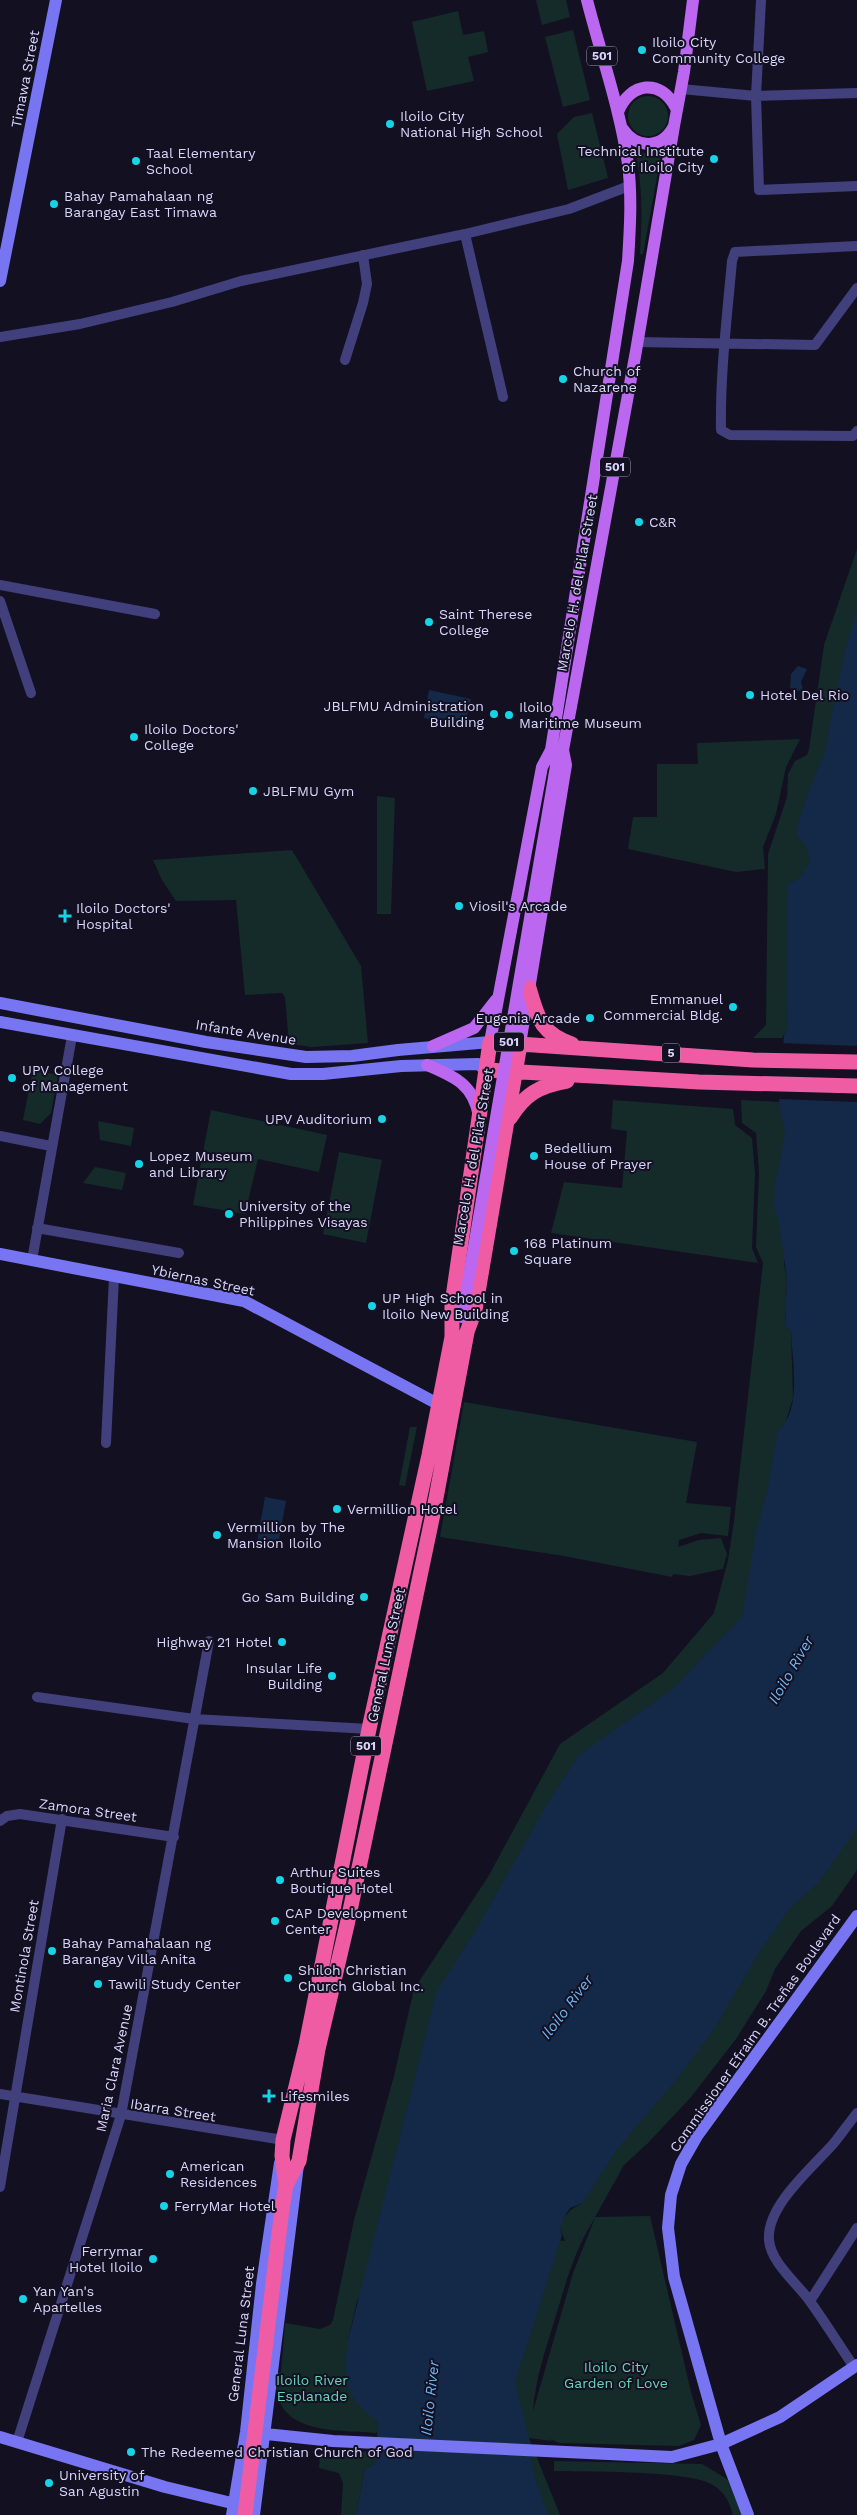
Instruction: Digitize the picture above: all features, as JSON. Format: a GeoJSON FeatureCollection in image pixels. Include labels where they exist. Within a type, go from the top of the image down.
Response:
{"type":"FeatureCollection","features":[{"type":"Feature","properties":{"kind":"highway"},"geometry":{"type":"LineString","coordinates":[[530,988],[536,1014],[547,1031],[569,1043],[588,1049]]}},
{"type":"Feature","properties":{"kind":"highway","name":"5"},"geometry":{"type":"LineString","coordinates":[[490,1042],[753,1060],[857,1062]]}},
{"type":"Feature","properties":{"kind":"highway","name":"Marcelo H. del Pilar Street"},"geometry":{"type":"LineString","coordinates":[[486,1070],[490,1042]]}},
{"type":"Feature","properties":{"kind":"highway","name":"Marcelo H. del Pilar Street"},"geometry":{"type":"LineString","coordinates":[[515,1073],[520,1044]]}},
{"type":"Feature","properties":{"kind":"highway"},"geometry":{"type":"LineString","coordinates":[[718,1082],[720,1057]]}},
{"type":"Feature","properties":{"kind":"highway","name":"5"},"geometry":{"type":"LineString","coordinates":[[486,1070],[587,1077],[857,1086]]}},
{"type":"Feature","properties":{"kind":"highway","name":"General Luna Street"},"geometry":{"type":"LineString","coordinates":[[286,2185],[282,2156],[283,2140],[306,2045],[369,1730],[452,1337],[450,1316],[486,1070]]}},
{"type":"Feature","properties":{"kind":"highway","name":"General Luna Street"},"geometry":{"type":"LineString","coordinates":[[286,2185],[299,2161],[318,2049],[347,1926],[450,1430],[467,1332],[475,1310],[515,1073]]}},
{"type":"Feature","properties":{"kind":"highway"},"geometry":{"type":"LineString","coordinates":[[506,1126],[518,1105],[534,1091],[555,1083],[587,1077]]}},
{"type":"Feature","properties":{"kind":"highway"},"geometry":{"type":"LineString","coordinates":[[360,1774],[377,1778]]}},
{"type":"Feature","properties":{"kind":"highway","name":"501"},"geometry":{"type":"LineString","coordinates":[[244,2511],[286,2185]]}},
{"type":"Feature","properties":{"kind":"main road","name":"Timawa Street"},"geometry":{"type":"LineString","coordinates":[[0,281],[56,0]]}},
{"type":"Feature","properties":{"kind":"main road","name":"501"},"geometry":{"type":"LineString","coordinates":[[587,0],[621,126]]}},
{"type":"Feature","properties":{"kind":"main road","name":"501"},"geometry":{"type":"LineString","coordinates":[[674,126],[693,0]]}},
{"type":"Feature","properties":{"kind":"main road"},"geometry":{"type":"LineString","coordinates":[[618,112],[622,102],[633,91],[647,87],[655,88],[667,94],[676,108]]}},
{"type":"Feature","properties":{"kind":"main road"},"geometry":{"type":"LineString","coordinates":[[621,126],[631,139],[646,145],[656,144],[665,138],[674,126]]}},
{"type":"Feature","properties":{"kind":"main road","name":"Marcelo H. del Pilar Street"},"geometry":{"type":"LineString","coordinates":[[462,1317],[556,766],[628,261],[631,223],[629,186],[621,126]]}},
{"type":"Feature","properties":{"kind":"main road","name":"Marcelo H. del Pilar Street"},"geometry":{"type":"LineString","coordinates":[[490,1042],[542,767],[557,750],[637,342],[674,126]]}},
{"type":"Feature","properties":{"kind":"main road","name":"Marcelo H. del Pilar Street"},"geometry":{"type":"LineString","coordinates":[[520,1044],[566,765],[557,750]]}},
{"type":"Feature","properties":{"kind":"main road"},"geometry":{"type":"LineString","coordinates":[[433,1046],[474,1028],[484,1018],[500,994]]}},
{"type":"Feature","properties":{"kind":"main road","name":"Infante Avenue"},"geometry":{"type":"LineString","coordinates":[[0,1003],[206,1042],[306,1057],[352,1056],[433,1046],[490,1042]]}},
{"type":"Feature","properties":{"kind":"main road"},"geometry":{"type":"LineString","coordinates":[[0,1022],[291,1074],[322,1074],[428,1065],[478,1064],[486,1070]]}},
{"type":"Feature","properties":{"kind":"main road"},"geometry":{"type":"LineString","coordinates":[[428,1065],[463,1083],[474,1100],[479,1121]]}},
{"type":"Feature","properties":{"kind":"main road","name":"Ybiernas Street"},"geometry":{"type":"LineString","coordinates":[[0,1254],[244,1301],[438,1404]]}},
{"type":"Feature","properties":{"kind":"main road","name":"General Luna Street"},"geometry":{"type":"LineString","coordinates":[[462,1317],[467,1332]]}},
{"type":"Feature","properties":{"kind":"main road","name":"General Luna Street"},"geometry":{"type":"LineString","coordinates":[[452,1337],[462,1317]]}},
{"type":"Feature","properties":{"kind":"main road","name":"Commissioner Efraim B. Treñas Boulevard"},"geometry":{"type":"LineString","coordinates":[[748,2515],[721,2444],[674,2276],[668,2228],[671,2195],[681,2164],[697,2136],[857,1916]]}},
{"type":"Feature","properties":{"kind":"main road","name":"General Luna Street"},"geometry":{"type":"LineString","coordinates":[[244,2511],[246,2432],[262,2284],[282,2156]]}},
{"type":"Feature","properties":{"kind":"main road","name":"General Luna Street"},"geometry":{"type":"LineString","coordinates":[[244,2511],[266,2434],[299,2161]]}},
{"type":"Feature","properties":{"kind":"main road"},"geometry":{"type":"LineString","coordinates":[[246,2432],[368,2442],[669,2457],[721,2444],[780,2417],[856,2366]]}},
{"type":"Feature","properties":{"kind":"main road"},"geometry":{"type":"LineString","coordinates":[[0,2437],[244,2511]]}},
{"type":"Feature","properties":{"kind":"street"},"geometry":{"type":"LineString","coordinates":[[761,0],[756,96],[759,190],[857,186]]}},
{"type":"Feature","properties":{"kind":"street"},"geometry":{"type":"LineString","coordinates":[[681,89],[756,96],[857,93]]}},
{"type":"Feature","properties":{"kind":"street"},"geometry":{"type":"LineString","coordinates":[[0,338],[80,324],[172,302],[241,281],[465,234],[569,209],[629,186]]}},
{"type":"Feature","properties":{"kind":"street"},"geometry":{"type":"LineString","coordinates":[[465,234],[504,397]]}},
{"type":"Feature","properties":{"kind":"street"},"geometry":{"type":"LineString","coordinates":[[857,246],[735,252],[732,260],[725,344],[721,430],[730,435],[853,436],[857,431]]}},
{"type":"Feature","properties":{"kind":"street"},"geometry":{"type":"LineString","coordinates":[[345,360],[367,284],[362,256]]}},
{"type":"Feature","properties":{"kind":"street"},"geometry":{"type":"LineString","coordinates":[[637,342],[815,345],[857,288]]}},
{"type":"Feature","properties":{"kind":"street"},"geometry":{"type":"LineString","coordinates":[[0,586],[154,614]]}},
{"type":"Feature","properties":{"kind":"street"},"geometry":{"type":"LineString","coordinates":[[0,601],[30,693]]}},
{"type":"Feature","properties":{"kind":"street"},"geometry":{"type":"LineString","coordinates":[[32,1260],[72,1036]]}},
{"type":"Feature","properties":{"kind":"street"},"geometry":{"type":"LineString","coordinates":[[0,1136],[51,1146]]}},
{"type":"Feature","properties":{"kind":"street"},"geometry":{"type":"LineString","coordinates":[[37,1228],[179,1253]]}},
{"type":"Feature","properties":{"kind":"street"},"geometry":{"type":"LineString","coordinates":[[106,1443],[114,1277]]}},
{"type":"Feature","properties":{"kind":"street","name":"Maria Clara Avenue"},"geometry":{"type":"LineString","coordinates":[[17,2442],[121,2115],[209,1641]]}},
{"type":"Feature","properties":{"kind":"street"},"geometry":{"type":"LineString","coordinates":[[36,1697],[194,1718],[369,1730]]}},
{"type":"Feature","properties":{"kind":"street","name":"Zamora Street"},"geometry":{"type":"LineString","coordinates":[[0,1821],[13,1814],[62,1819],[174,1837]]}},
{"type":"Feature","properties":{"kind":"street","name":"Montinola Street"},"geometry":{"type":"LineString","coordinates":[[0,2187],[62,1819]]}},
{"type":"Feature","properties":{"kind":"street","name":"Ibarra Street"},"geometry":{"type":"LineString","coordinates":[[0,2094],[283,2140]]}},
{"type":"Feature","properties":{"kind":"street"},"geometry":{"type":"LineString","coordinates":[[856,2366],[810,2301],[774,2255],[769,2240],[771,2226],[779,2209],[799,2179],[833,2143],[857,2113]]}},
{"type":"Feature","properties":{"kind":"street"},"geometry":{"type":"LineString","coordinates":[[810,2301],[857,2228]]}},
{"type":"Feature","properties":{"kind":"green space"},"geometry":{"type":"Polygon","coordinates":[[[536,0],[566,0],[570,17],[542,25],[536,0]]]}},
{"type":"Feature","properties":{"kind":"green space"},"geometry":{"type":"Polygon","coordinates":[[[458,11],[463,35],[484,31],[488,52],[468,57],[474,81],[427,91],[412,22],[458,11]]]}},
{"type":"Feature","properties":{"kind":"green space"},"geometry":{"type":"Polygon","coordinates":[[[573,30],[590,100],[563,107],[545,37],[573,30]]]}},
{"type":"Feature","properties":{"kind":"green space"},"geometry":{"type":"Polygon","coordinates":[[[648,96],[662,102],[668,116],[662,130],[648,136],[634,130],[628,116],[634,102],[648,96]]]}},
{"type":"Feature","properties":{"kind":"green space"},"geometry":{"type":"Polygon","coordinates":[[[592,113],[608,178],[568,190],[557,134],[574,117],[592,113]]]}},
{"type":"Feature","properties":{"kind":"green space"},"geometry":{"type":"Polygon","coordinates":[[[635,150],[644,153],[662,150],[643,254],[640,254],[641,202],[635,150]]]}},
{"type":"Feature","properties":{"kind":"green space"},"geometry":{"type":"Polygon","coordinates":[[[857,549],[857,641],[799,1020],[788,1028],[782,1038],[753,1038],[766,1025],[768,854],[787,797],[788,774],[795,761],[807,755],[809,749],[824,645],[857,549]]]}},
{"type":"Feature","properties":{"kind":"green space"},"geometry":{"type":"Polygon","coordinates":[[[800,739],[786,767],[776,814],[763,847],[765,869],[736,872],[628,849],[633,817],[657,817],[657,764],[698,764],[697,743],[800,739]]]}},
{"type":"Feature","properties":{"kind":"green space"},"geometry":{"type":"Polygon","coordinates":[[[377,796],[395,798],[391,914],[377,914],[377,796]]]}},
{"type":"Feature","properties":{"kind":"green space"},"geometry":{"type":"Polygon","coordinates":[[[292,850],[361,966],[368,1043],[312,1047],[289,1044],[285,997],[282,993],[245,995],[236,900],[176,901],[162,880],[153,860],[292,850]]]}},
{"type":"Feature","properties":{"kind":"green space"},"geometry":{"type":"Polygon","coordinates":[[[33,1070],[58,1075],[51,1113],[40,1124],[23,1120],[33,1070]]]}},
{"type":"Feature","properties":{"kind":"green space"},"geometry":{"type":"Polygon","coordinates":[[[613,1100],[733,1109],[735,1125],[752,1138],[755,1174],[752,1248],[758,1263],[551,1233],[564,1182],[622,1188],[627,1131],[611,1129],[613,1100]]]}},
{"type":"Feature","properties":{"kind":"green space","name":"Iloilo River Esplanade"},"geometry":{"type":"Polygon","coordinates":[[[741,1100],[779,1102],[780,1105],[789,1106],[784,1264],[787,1278],[785,1327],[791,1330],[793,1398],[777,1451],[742,1618],[731,1629],[357,2301],[348,2340],[378,2421],[378,2430],[376,2433],[341,2431],[308,2425],[294,2419],[283,2408],[277,2394],[276,2373],[281,2372],[285,2323],[320,2329],[330,2325],[333,2320],[354,2220],[394,2076],[414,1989],[488,1877],[560,1744],[663,1673],[714,1613],[728,1560],[734,1521],[763,1263],[756,1247],[759,1173],[756,1133],[742,1123],[741,1100]]]}},
{"type":"Feature","properties":{"kind":"green space"},"geometry":{"type":"Polygon","coordinates":[[[211,1110],[327,1135],[319,1172],[258,1159],[245,1214],[193,1205],[211,1110]]]}},
{"type":"Feature","properties":{"kind":"green space"},"geometry":{"type":"Polygon","coordinates":[[[98,1121],[134,1128],[131,1146],[100,1140],[98,1121]]]}},
{"type":"Feature","properties":{"kind":"green space"},"geometry":{"type":"Polygon","coordinates":[[[339,1152],[382,1160],[366,1243],[323,1234],[339,1152]]]}},
{"type":"Feature","properties":{"kind":"green space"},"geometry":{"type":"Polygon","coordinates":[[[95,1167],[126,1173],[122,1190],[83,1183],[95,1167]]]}},
{"type":"Feature","properties":{"kind":"green space"},"geometry":{"type":"Polygon","coordinates":[[[464,1402],[697,1442],[686,1503],[731,1507],[728,1536],[701,1533],[679,1540],[678,1547],[699,1540],[721,1538],[727,1554],[723,1569],[690,1576],[673,1574],[672,1577],[564,1556],[440,1537],[464,1402]]]}},
{"type":"Feature","properties":{"kind":"green space"},"geometry":{"type":"Polygon","coordinates":[[[410,1427],[417,1427],[405,1486],[399,1485],[410,1427]]]}},
{"type":"Feature","properties":{"kind":"green space","name":"Iloilo City Garden of Love"},"geometry":{"type":"Polygon","coordinates":[[[857,1795],[857,1870],[832,1906],[801,1931],[775,1969],[766,1991],[736,2039],[691,2097],[648,2143],[624,2165],[595,2217],[650,2216],[691,2392],[701,2425],[694,2440],[679,2446],[560,2443],[549,2439],[552,2441],[529,2438],[560,2515],[495,2515],[500,2424],[556,2240],[565,2241],[560,2228],[563,2219],[574,2207],[583,2203],[578,2196],[857,1795]],[[595,2218],[581,2243],[566,2282],[541,2366],[533,2411],[573,2273],[595,2218]]]}},
{"type":"Feature","properties":{"kind":"green space"},"geometry":{"type":"Polygon","coordinates":[[[320,2450],[377,2452],[375,2464],[365,2469],[356,2515],[341,2515],[343,2483],[339,2473],[319,2468],[320,2450]]]}},
{"type":"Feature","properties":{"kind":"green space"},"geometry":{"type":"Polygon","coordinates":[[[554,2461],[702,2464],[727,2479],[740,2503],[743,2515],[733,2515],[724,2494],[713,2485],[701,2480],[661,2474],[554,2471],[554,2461]]]}},
{"type":"Feature","properties":{"kind":"water","name":"Iloilo River"},"geometry":{"type":"Polygon","coordinates":[[[857,611],[857,1829],[819,1882],[790,1908],[760,1951],[715,2027],[681,2074],[615,2152],[583,2203],[570,2208],[566,2214],[560,2228],[562,2235],[515,2382],[529,2438],[532,2470],[548,2515],[356,2515],[365,2469],[375,2464],[378,2421],[366,2413],[358,2404],[348,2387],[346,2366],[348,2340],[437,1991],[473,1935],[549,1801],[579,1755],[673,1689],[742,1617],[756,1532],[768,1488],[777,1432],[785,1423],[790,1411],[794,1385],[791,1330],[785,1327],[787,1278],[778,1219],[774,1209],[775,1185],[785,1135],[779,1102],[784,1035],[788,1027],[787,885],[799,878],[809,862],[808,850],[796,831],[810,787],[824,755],[845,650],[857,611]]]}},
{"type":"Feature","properties":{"kind":"water"},"geometry":{"type":"Polygon","coordinates":[[[798,666],[807,669],[801,682],[803,690],[799,691],[790,688],[791,674],[798,666]]]}},
{"type":"Feature","properties":{"kind":"water"},"geometry":{"type":"Polygon","coordinates":[[[429,690],[471,699],[465,726],[424,718],[429,690]]]}},
{"type":"Feature","properties":{"kind":"water"},"geometry":{"type":"Polygon","coordinates":[[[265,1497],[286,1501],[278,1545],[257,1542],[265,1497]]]}},
{"type":"Feature","properties":{"kind":"pier"},"geometry":{"type":"Polygon","coordinates":[[[781,1043],[857,1046],[857,1102],[777,1099],[781,1043]]]}},
{"type":"Feature","properties":{"kind":"place","name":"Iloilo City Community College"},"geometry":{"type":"Point","coordinates":[642,50]}},
{"type":"Feature","properties":{"kind":"place","name":"Iloilo City National High School"},"geometry":{"type":"Point","coordinates":[390,124]}},
{"type":"Feature","properties":{"kind":"place","name":"Technical Institute of Iloilo City"},"geometry":{"type":"Point","coordinates":[714,159]}},
{"type":"Feature","properties":{"kind":"place","name":"Taal Elementary School"},"geometry":{"type":"Point","coordinates":[136,161]}},
{"type":"Feature","properties":{"kind":"place","name":"Bahay Pamahalaan ng Barangay East Timawa"},"geometry":{"type":"Point","coordinates":[54,204]}},
{"type":"Feature","properties":{"kind":"place","name":"Church of Nazarene"},"geometry":{"type":"Point","coordinates":[563,379]}},
{"type":"Feature","properties":{"kind":"place","name":"C&R"},"geometry":{"type":"Point","coordinates":[639,522]}},
{"type":"Feature","properties":{"kind":"place","name":"Saint Therese College"},"geometry":{"type":"Point","coordinates":[429,622]}},
{"type":"Feature","properties":{"kind":"place","name":"Hotel Del Rio"},"geometry":{"type":"Point","coordinates":[750,695]}},
{"type":"Feature","properties":{"kind":"place","name":"JBLFMU Administration Building"},"geometry":{"type":"Point","coordinates":[494,714]}},
{"type":"Feature","properties":{"kind":"place","name":"Iloilo Maritime Museum"},"geometry":{"type":"Point","coordinates":[509,715]}},
{"type":"Feature","properties":{"kind":"place","name":"Iloilo Doctors' College"},"geometry":{"type":"Point","coordinates":[134,737]}},
{"type":"Feature","properties":{"kind":"place","name":"JBLFMU Gym"},"geometry":{"type":"Point","coordinates":[253,791]}},
{"type":"Feature","properties":{"kind":"place","name":"Viosil's Arcade"},"geometry":{"type":"Point","coordinates":[459,906]}},
{"type":"Feature","properties":{"kind":"place","name":"Iloilo Doctors' Hospital"},"geometry":{"type":"Point","coordinates":[65,916]}},
{"type":"Feature","properties":{"kind":"place","name":"Emmanuel Commercial Bldg."},"geometry":{"type":"Point","coordinates":[733,1007]}},
{"type":"Feature","properties":{"kind":"place","name":"Eugenia Arcade"},"geometry":{"type":"Point","coordinates":[590,1018]}},
{"type":"Feature","properties":{"kind":"place","name":"UPV College of Management"},"geometry":{"type":"Point","coordinates":[12,1078]}},
{"type":"Feature","properties":{"kind":"place","name":"UPV Auditorium"},"geometry":{"type":"Point","coordinates":[382,1119]}},
{"type":"Feature","properties":{"kind":"place","name":"Bedellium House of Prayer"},"geometry":{"type":"Point","coordinates":[534,1156]}},
{"type":"Feature","properties":{"kind":"place","name":"Lopez Museum and Library"},"geometry":{"type":"Point","coordinates":[139,1164]}},
{"type":"Feature","properties":{"kind":"place","name":"University of the Philippines Visayas"},"geometry":{"type":"Point","coordinates":[229,1214]}},
{"type":"Feature","properties":{"kind":"place","name":"168 Platinum Square"},"geometry":{"type":"Point","coordinates":[514,1251]}},
{"type":"Feature","properties":{"kind":"place","name":"UP High School in Iloilo New Building"},"geometry":{"type":"Point","coordinates":[372,1306]}},
{"type":"Feature","properties":{"kind":"place","name":"Vermillion Hotel"},"geometry":{"type":"Point","coordinates":[337,1509]}},
{"type":"Feature","properties":{"kind":"place","name":"Vermillion by The Mansion Iloilo"},"geometry":{"type":"Point","coordinates":[217,1535]}},
{"type":"Feature","properties":{"kind":"place","name":"Go Sam Building"},"geometry":{"type":"Point","coordinates":[364,1597]}},
{"type":"Feature","properties":{"kind":"place","name":"Highway 21 Hotel"},"geometry":{"type":"Point","coordinates":[282,1642]}},
{"type":"Feature","properties":{"kind":"place","name":"Insular Life Building"},"geometry":{"type":"Point","coordinates":[332,1676]}},
{"type":"Feature","properties":{"kind":"place","name":"Arthur Suites Boutique Hotel"},"geometry":{"type":"Point","coordinates":[280,1880]}},
{"type":"Feature","properties":{"kind":"place","name":"CAP Development Center"},"geometry":{"type":"Point","coordinates":[275,1921]}},
{"type":"Feature","properties":{"kind":"place","name":"Bahay Pamahalaan ng Barangay Villa Anita"},"geometry":{"type":"Point","coordinates":[52,1951]}},
{"type":"Feature","properties":{"kind":"place","name":"Shiloh Christian Church Global Inc."},"geometry":{"type":"Point","coordinates":[288,1978]}},
{"type":"Feature","properties":{"kind":"place","name":"Tawili Study Center"},"geometry":{"type":"Point","coordinates":[98,1984]}},
{"type":"Feature","properties":{"kind":"place","name":"Lifesmiles"},"geometry":{"type":"Point","coordinates":[269,2096]}},
{"type":"Feature","properties":{"kind":"place","name":"American Residences"},"geometry":{"type":"Point","coordinates":[170,2174]}},
{"type":"Feature","properties":{"kind":"place","name":"FerryMar Hotel"},"geometry":{"type":"Point","coordinates":[164,2206]}},
{"type":"Feature","properties":{"kind":"place","name":"Ferrymar Hotel Iloilo"},"geometry":{"type":"Point","coordinates":[153,2259]}},
{"type":"Feature","properties":{"kind":"place","name":"Yan Yan's Apartelles"},"geometry":{"type":"Point","coordinates":[23,2299]}},
{"type":"Feature","properties":{"kind":"place","name":"The Redeemed Christian Church of God"},"geometry":{"type":"Point","coordinates":[131,2452]}},
{"type":"Feature","properties":{"kind":"place","name":"University of San Agustin"},"geometry":{"type":"Point","coordinates":[49,2483]}}]}
